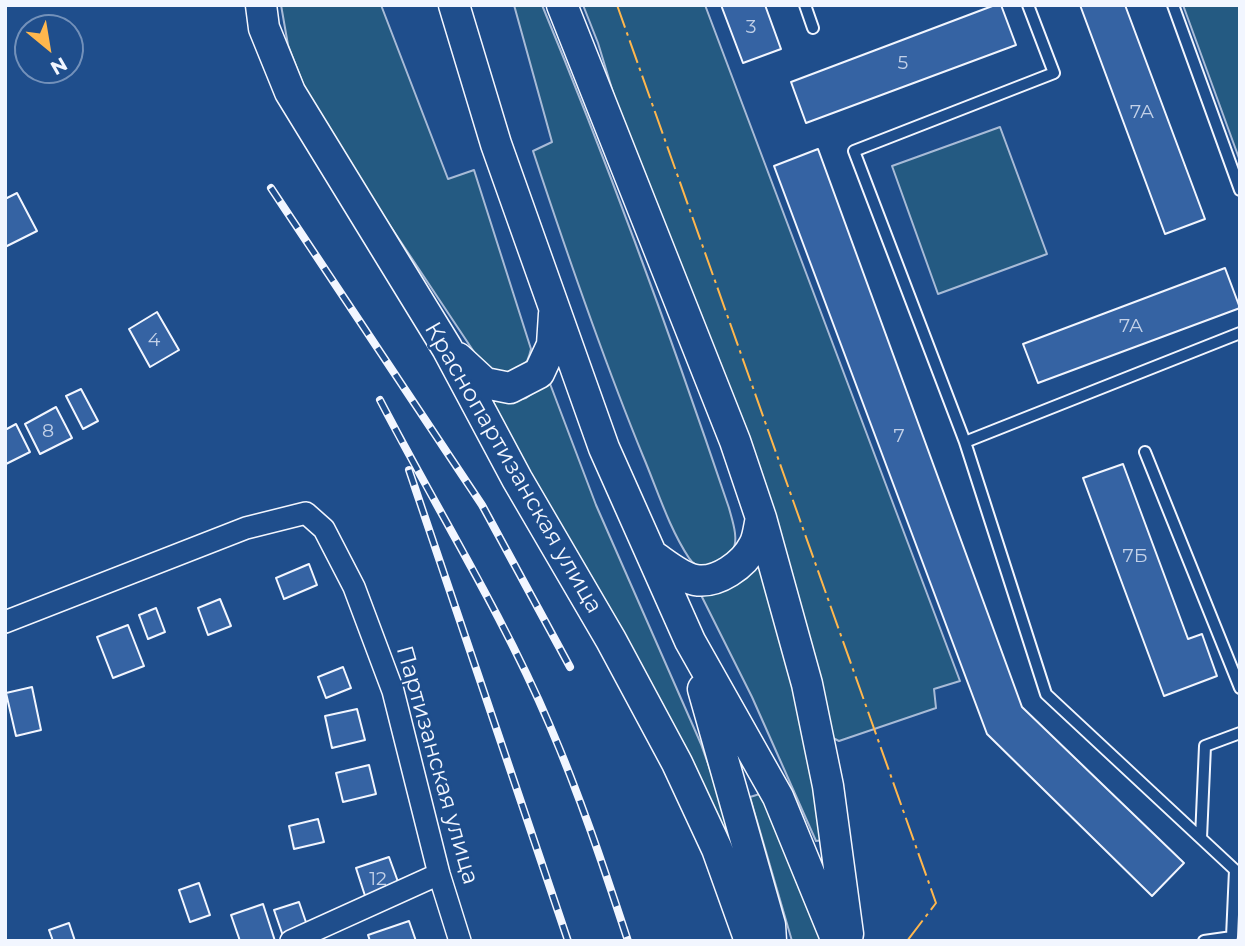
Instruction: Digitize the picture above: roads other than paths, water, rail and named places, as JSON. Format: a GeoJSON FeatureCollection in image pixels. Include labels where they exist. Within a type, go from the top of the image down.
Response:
{"type":"FeatureCollection","features":[{"type":"Feature","properties":{"kind":"main road","name":"Краснопартизанская улица"},"geometry":{"type":"LineString","coordinates":[[261,5],[264,28],[290,92],[447,348],[517,479],[611,640],[677,763],[718,849],[750,941]]}},
{"type":"Feature","properties":{"kind":"main road"},"geometry":{"type":"LineString","coordinates":[[454,5],[496,144],[604,448],[690,641],[778,797],[837,941]]}},
{"type":"Feature","properties":{"kind":"main road"},"geometry":{"type":"LineString","coordinates":[[562,5],[734,441],[761,518],[807,684],[823,760],[848,941]]}},
{"type":"Feature","properties":{"kind":"main road"},"geometry":{"type":"LineString","coordinates":[[447,348],[485,383],[510,388],[539,373],[552,345],[554,309]]}},
{"type":"Feature","properties":{"kind":"main road"},"geometry":{"type":"LineString","coordinates":[[652,555],[694,580],[715,579],[738,564],[755,545],[761,518]]}},
{"type":"Feature","properties":{"kind":"main road"},"geometry":{"type":"LineString","coordinates":[[690,641],[766,912],[771,941]]}},
{"type":"Feature","properties":{"kind":"street","name":"Партизанская улица"},"geometry":{"type":"LineString","coordinates":[[5,622],[246,528],[306,513],[324,529],[354,587],[393,691],[439,874],[460,941]]}},
{"type":"Feature","properties":{"kind":"street"},"geometry":{"type":"LineString","coordinates":[[291,941],[439,874]]}},
{"type":"Feature","properties":{"kind":"lane"},"geometry":{"type":"LineString","coordinates":[[805,5],[813,28]]}},
{"type":"Feature","properties":{"kind":"lane"},"geometry":{"type":"LineString","coordinates":[[1028,5],[1054,73],[854,151],[965,442],[1046,694],[1235,870],[1232,937],[1204,941]]}},
{"type":"Feature","properties":{"kind":"lane"},"geometry":{"type":"LineString","coordinates":[[1173,5],[1240,190]]}},
{"type":"Feature","properties":{"kind":"lane"},"geometry":{"type":"LineString","coordinates":[[965,442],[1240,333]]}},
{"type":"Feature","properties":{"kind":"lane"},"geometry":{"type":"LineString","coordinates":[[1145,452],[1240,688]]}},
{"type":"Feature","properties":{"kind":"lane"},"geometry":{"type":"LineString","coordinates":[[1201,838],[1205,746],[1240,733]]}},
{"type":"Feature","properties":{"kind":"railway"},"geometry":{"type":"LineString","coordinates":[[271,188],[482,505],[570,667]]}},
{"type":"Feature","properties":{"kind":"railway"},"geometry":{"type":"LineString","coordinates":[[380,400],[490,602],[531,684],[582,806],[628,941]]}},
{"type":"Feature","properties":{"kind":"railway"},"geometry":{"type":"LineString","coordinates":[[409,470],[568,941]]}}]}
